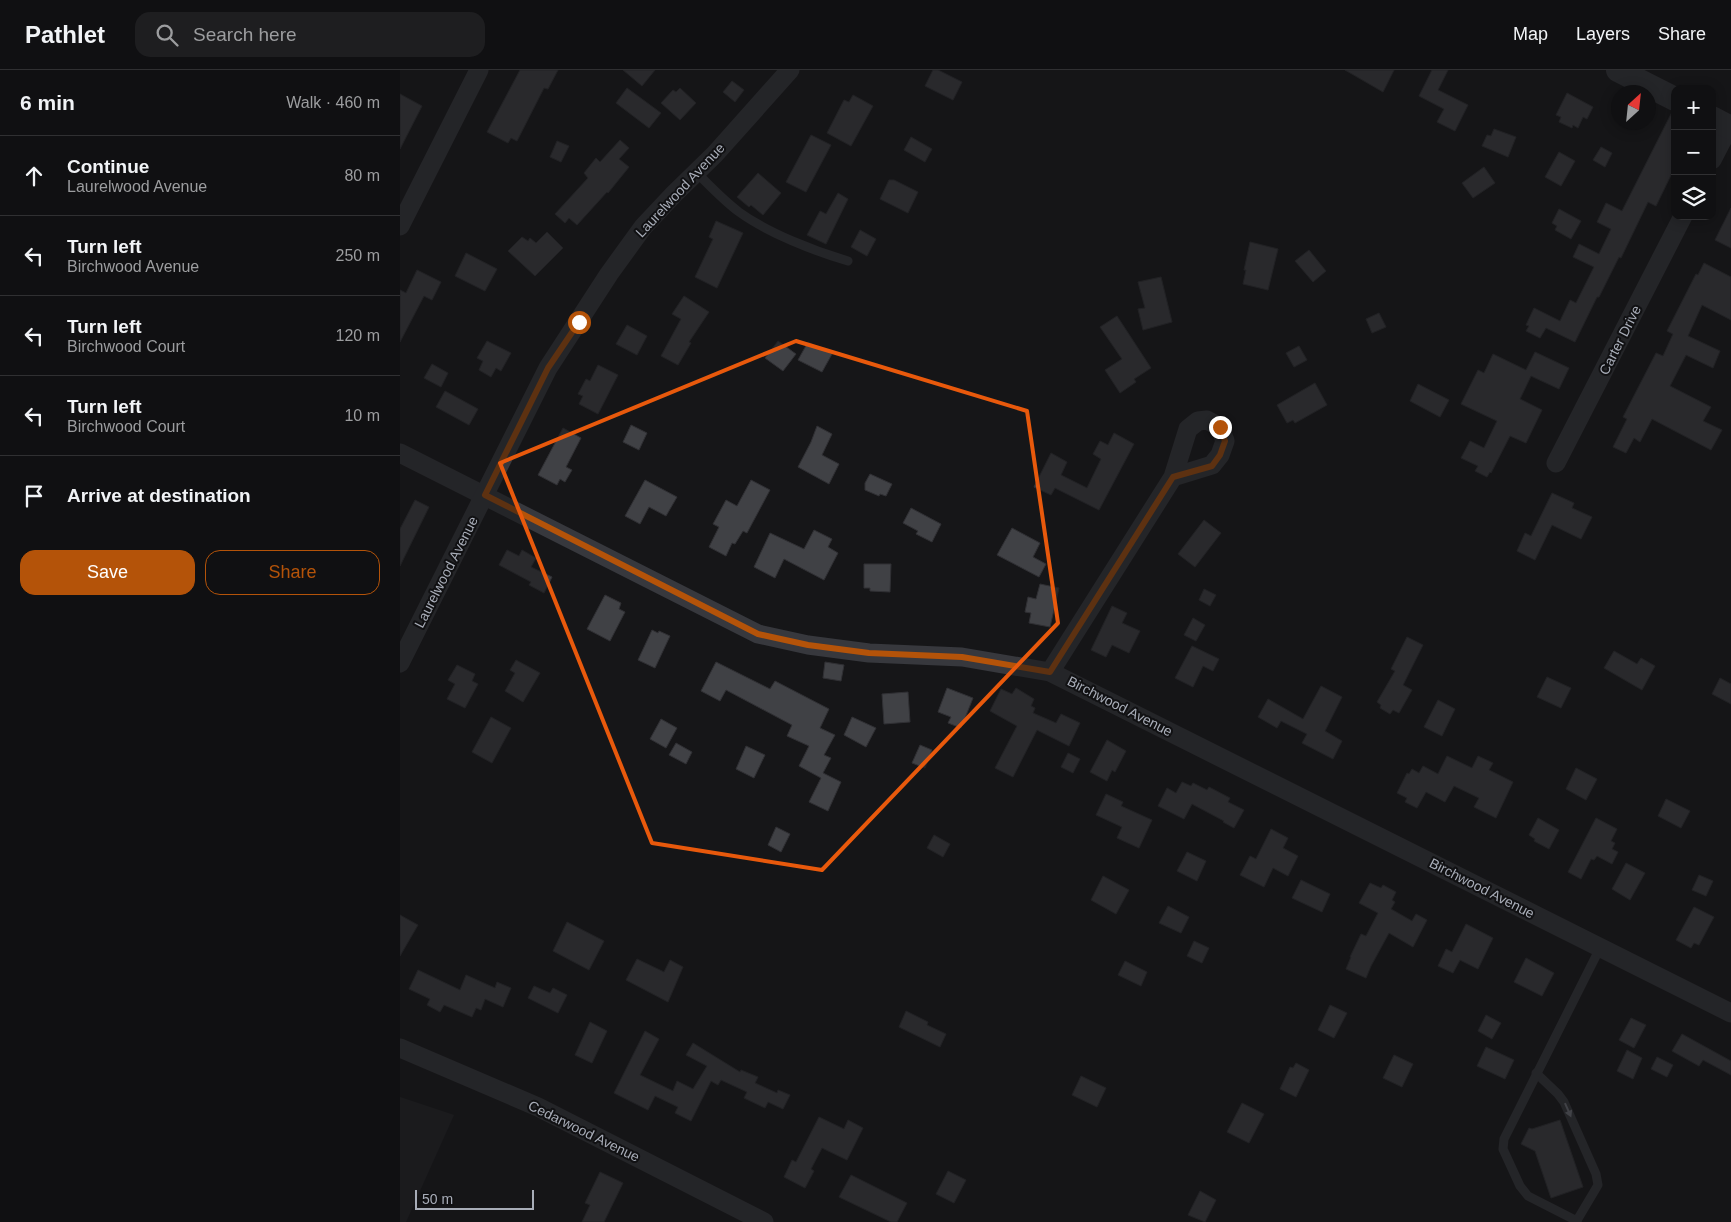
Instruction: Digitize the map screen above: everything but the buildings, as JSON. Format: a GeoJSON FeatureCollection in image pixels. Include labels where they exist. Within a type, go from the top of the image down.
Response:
{"type":"FeatureCollection","features":[{"type":"Feature","properties":{"kind":"street"},"geometry":{"type":"LineString","coordinates":[[400,226],[479,70]]}},
{"type":"Feature","properties":{"kind":"street","name":"Laurelwood Avenue"},"geometry":{"type":"LineString","coordinates":[[400,664],[548,368],[609,274],[643,227],[715,154],[790,70]]}},
{"type":"Feature","properties":{"kind":"street"},"geometry":{"type":"LineString","coordinates":[[1618,70],[1671,97]]}},
{"type":"Feature","properties":{"kind":"street"},"geometry":{"type":"LineString","coordinates":[[1716,148],[1724,124]]}},
{"type":"Feature","properties":{"kind":"street","name":"Carter Drive"},"geometry":{"type":"LineString","coordinates":[[1556,464],[1681,220]]}},
{"type":"Feature","properties":{"kind":"street","name":"Birchwood Avenue"},"geometry":{"type":"LineString","coordinates":[[400,453],[758,634],[808,645],[852,651],[962,657],[1050,672],[1731,1013]]}},
{"type":"Feature","properties":{"kind":"street"},"geometry":{"type":"LineString","coordinates":[[1050,672],[1173,477]]}},
{"type":"Feature","properties":{"kind":"street","name":"Cedarwood Avenue"},"geometry":{"type":"LineString","coordinates":[[400,1048],[538,1107],[756,1220]]}},
{"type":"Feature","properties":{"kind":"lane"},"geometry":{"type":"LineString","coordinates":[[696,172],[716,193],[754,222],[818,252],[848,261]]}},
{"type":"Feature","properties":{"kind":"lane"},"geometry":{"type":"LineString","coordinates":[[1536,1073],[1564,1102],[1596,1174],[1598,1185],[1576,1222],[1528,1196],[1520,1186],[1503,1148],[1504,1139],[1536,1073],[1600,948]]}},
{"type":"Feature","properties":{"kind":"highlighted area"},"geometry":{"type":"Polygon","coordinates":[[[796,341],[1027,411],[1058,623],[822,870],[652,843],[500,463],[796,341]]]}},
{"type":"Feature","properties":{"kind":"shaded area"},"geometry":{"type":"Polygon","coordinates":[[[400,1097],[454,1115],[406,1222],[400,1222],[400,1097]]]}},
{"type":"Feature","properties":{"kind":"route"},"geometry":{"type":"LineString","coordinates":[[579,322],[548,368],[485,495],[758,634],[808,645],[869,653],[962,657],[1050,672],[1173,477],[1212,466],[1220,455],[1225,441],[1220,427]]}}]}
